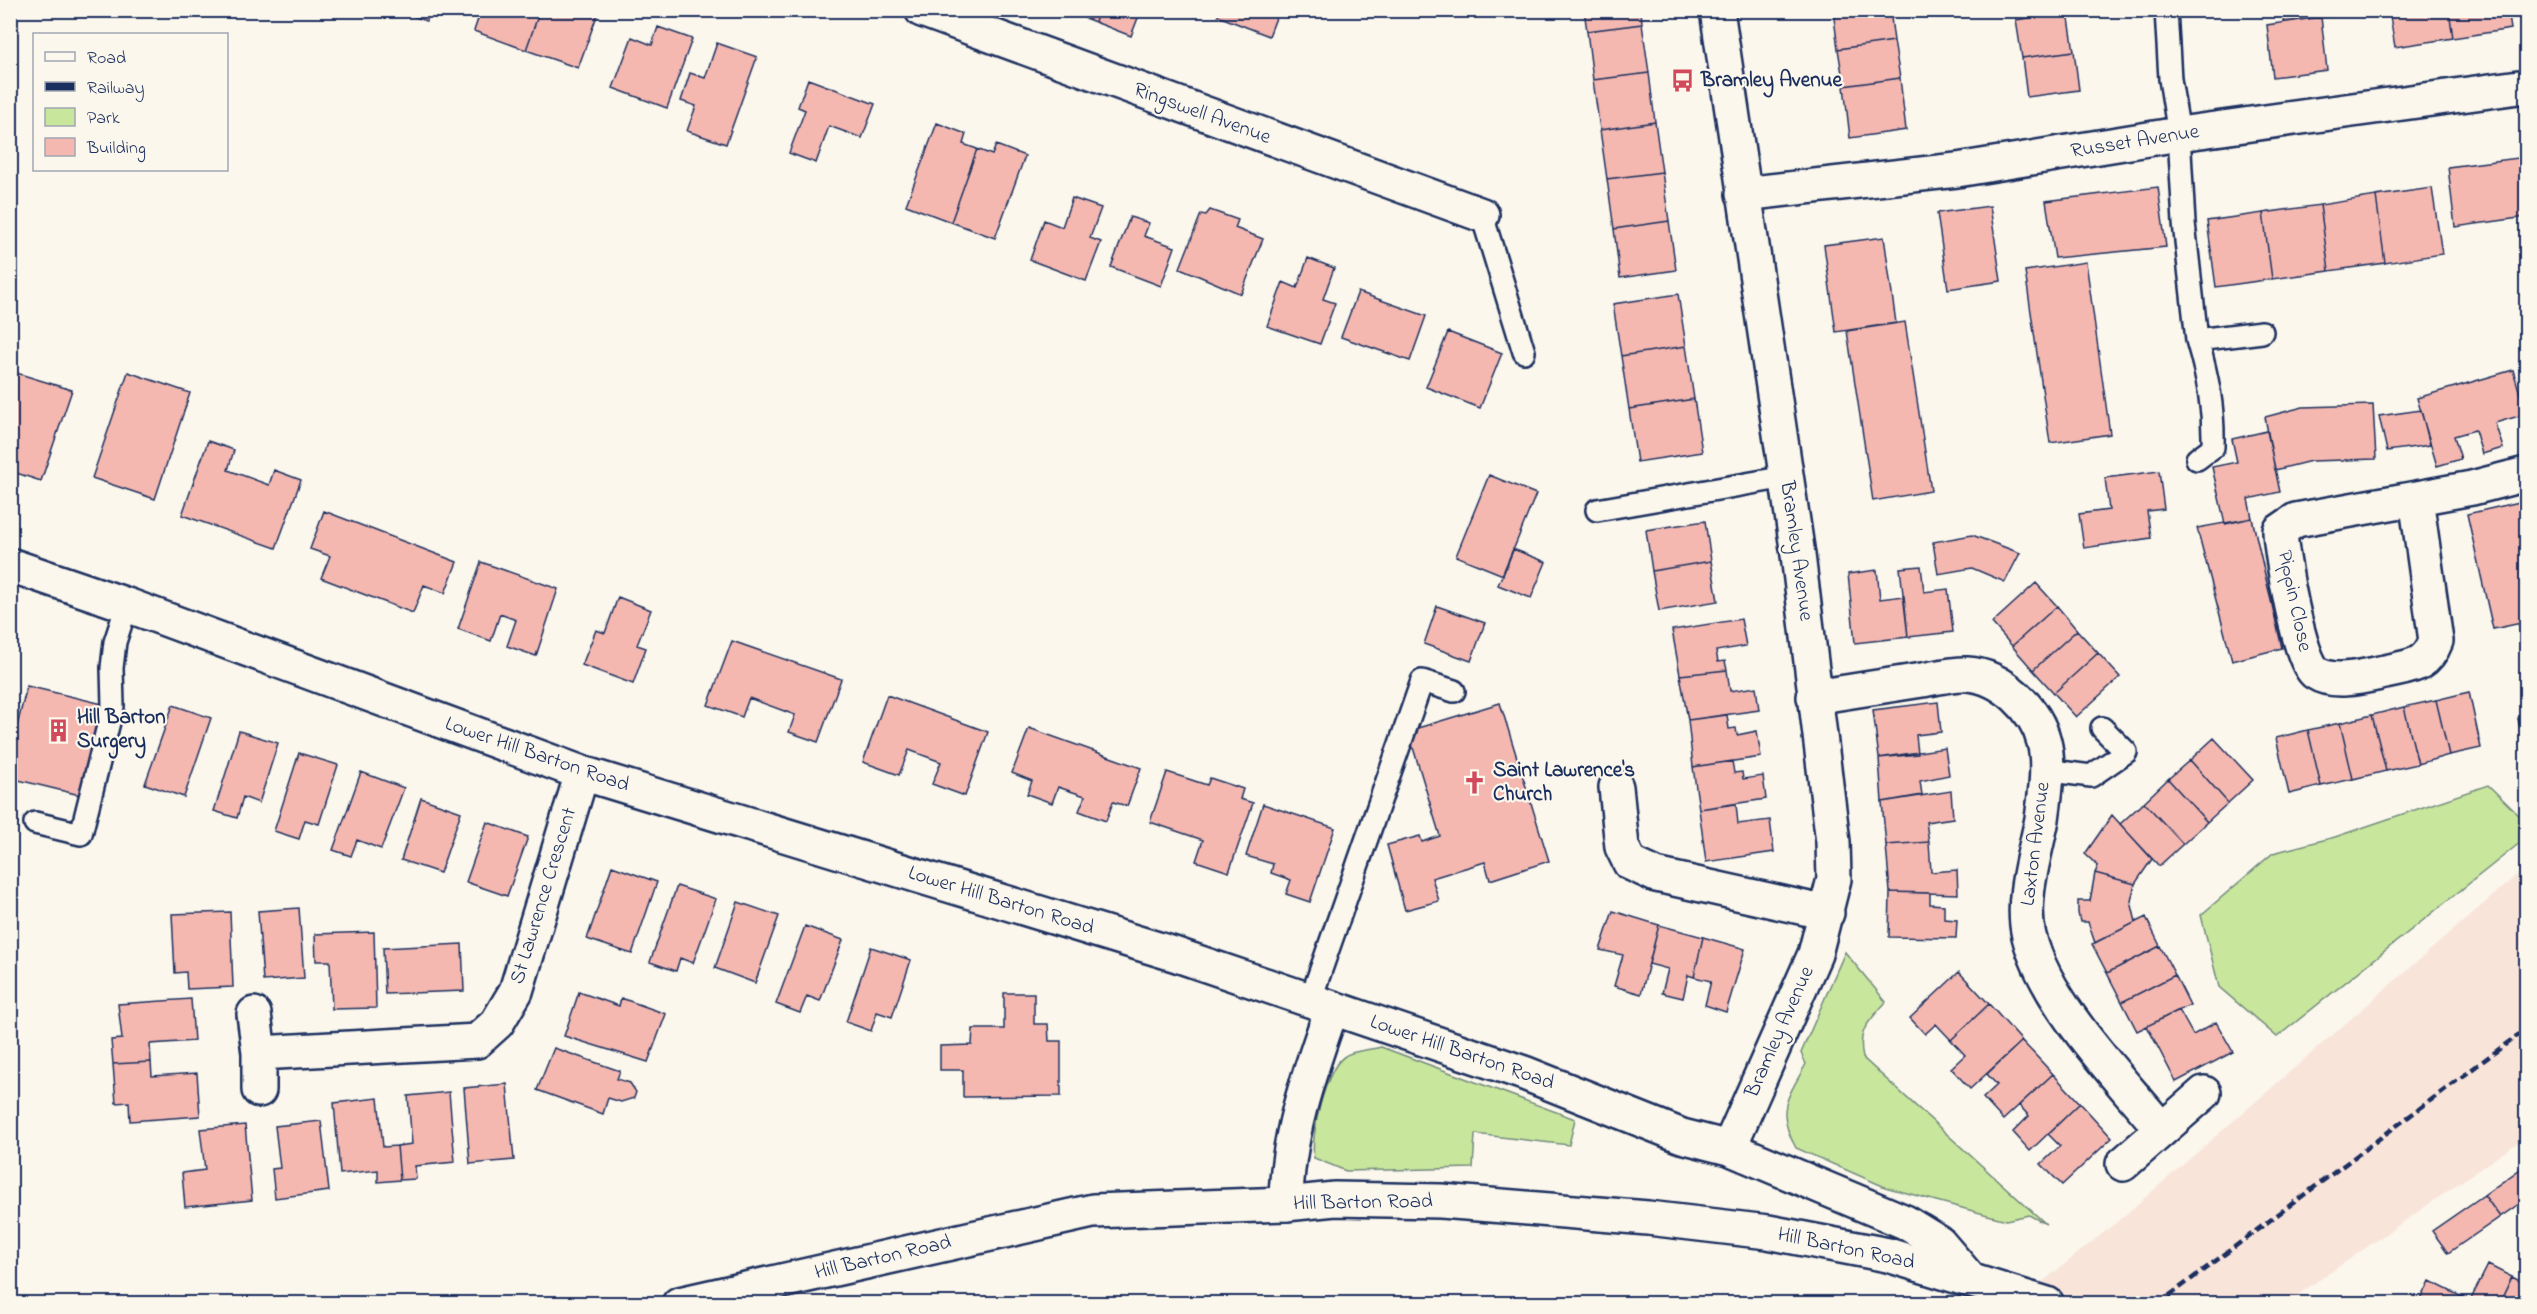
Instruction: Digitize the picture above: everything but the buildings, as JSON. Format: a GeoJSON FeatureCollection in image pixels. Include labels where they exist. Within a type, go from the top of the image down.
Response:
{"type":"FeatureCollection","features":[{"type":"Feature","properties":{"kind":"street","name":"Ringswell Avenue"},"geometry":{"type":"LineString","coordinates":[[922,10],[1482,215]]}},
{"type":"Feature","properties":{"kind":"street","name":"Bramley Avenue"},"geometry":{"type":"LineString","coordinates":[[1717,10],[1798,555],[1833,842],[1834,879],[1815,954],[1729,1149]]}},
{"type":"Feature","properties":{"kind":"street","name":"Russet Avenue"},"geometry":{"type":"LineString","coordinates":[[1743,194],[1957,170],[2179,134],[2526,86]]}},
{"type":"Feature","properties":{"kind":"street","name":"Pippin Close"},"geometry":{"type":"LineString","coordinates":[[2416,498],[2436,641],[2431,655],[2418,664],[2373,675],[2339,679],[2316,674],[2305,658],[2282,555],[2280,531],[2296,520],[2416,498],[2526,474]]}},
{"type":"Feature","properties":{"kind":"street","name":"Lower Hill Barton Road"},"geometry":{"type":"LineString","coordinates":[[10,565],[127,605],[582,773],[1174,954],[1524,1073],[1682,1136],[1729,1149],[1905,1222],[1939,1243],[1969,1278]]}},
{"type":"Feature","properties":{"kind":"street","name":"Laxton Avenue"},"geometry":{"type":"LineString","coordinates":[[1814,697],[1967,674],[1992,680],[2014,694],[2032,715],[2045,743],[2044,803],[2027,900],[2028,933],[2036,963],[2050,988],[2095,1048],[2162,1130]]}},
{"type":"Feature","properties":{"kind":"street","name":"St Lawrence Crescent"},"geometry":{"type":"LineString","coordinates":[[259,1053],[466,1042],[477,1041],[484,1035],[497,1023],[516,991],[582,773]]}},
{"type":"Feature","properties":{"kind":"street"},"geometry":{"type":"LineString","coordinates":[[1617,787],[1622,847],[1630,863],[1656,876],[1827,913]]}},
{"type":"Feature","properties":{"kind":"street"},"geometry":{"type":"LineString","coordinates":[[1286,1204],[1286,1172],[1306,1086],[1321,1005]]}},
{"type":"Feature","properties":{"kind":"street"},"geometry":{"type":"LineString","coordinates":[[254,1014],[259,1053],[259,1090]]}},
{"type":"Feature","properties":{"kind":"street"},"geometry":{"type":"LineString","coordinates":[[2123,1164],[2204,1093]]}},
{"type":"Feature","properties":{"kind":"street","name":"Hill Barton Road"},"geometry":{"type":"LineString","coordinates":[[678,1304],[1093,1211],[1286,1204],[1335,1199],[1441,1201],[1648,1218],[1768,1232],[1888,1255],[2040,1300]]}},
{"type":"Feature","properties":{"kind":"lane"},"geometry":{"type":"LineString","coordinates":[[2166,10],[2169,79],[2179,134],[2184,223],[2197,340],[2210,384],[2214,422],[2213,447],[2198,459]]}},
{"type":"Feature","properties":{"kind":"lane"},"geometry":{"type":"LineString","coordinates":[[1482,215],[1524,352]]}},
{"type":"Feature","properties":{"kind":"lane"},"geometry":{"type":"LineString","coordinates":[[2197,340],[2262,332]]}},
{"type":"Feature","properties":{"kind":"lane"},"geometry":{"type":"LineString","coordinates":[[1597,510],[1786,477]]}},
{"type":"Feature","properties":{"kind":"lane"},"geometry":{"type":"LineString","coordinates":[[35,823],[81,834],[113,705],[114,651],[127,605]]}},
{"type":"Feature","properties":{"kind":"lane"},"geometry":{"type":"LineString","coordinates":[[1321,1005],[1422,681],[1454,691]]}},
{"type":"Feature","properties":{"kind":"lane"},"geometry":{"type":"LineString","coordinates":[[2045,770],[2091,776],[2126,752],[2102,728]]}},
{"type":"Feature","properties":{"kind":"shaded area"},"geometry":{"type":"Polygon","coordinates":[[[2526,867],[2526,1137],[2286,1303],[2015,1304],[2118,1221],[2526,867]]]}},
{"type":"Feature","properties":{"kind":"green space"},"geometry":{"type":"Polygon","coordinates":[[[2488,785],[2526,822],[2526,838],[2277,1037],[2219,987],[2201,915],[2273,853],[2335,837],[2488,785]]]}},
{"type":"Feature","properties":{"kind":"green space"},"geometry":{"type":"Polygon","coordinates":[[[1845,952],[1886,1002],[1865,1027],[1862,1040],[1863,1058],[2046,1224],[2029,1215],[2006,1220],[1885,1187],[1796,1148],[1786,1124],[1786,1105],[1806,1064],[1801,1053],[1845,952]]]}},
{"type":"Feature","properties":{"kind":"green space"},"geometry":{"type":"Polygon","coordinates":[[[1381,1047],[1575,1119],[1569,1145],[1475,1134],[1473,1168],[1346,1171],[1314,1158],[1314,1135],[1320,1104],[1331,1074],[1348,1054],[1381,1047]]]}},
{"type":"Feature","properties":{"kind":"railway"},"geometry":{"type":"LineString","coordinates":[[2158,1304],[2526,1029]]}},
{"type":"Feature","properties":{"kind":"place","name":"Bramley Avenue"},"geometry":{"type":"Point","coordinates":[1683,81]}},
{"type":"Feature","properties":{"kind":"place","name":"Hill Barton Surgery"},"geometry":{"type":"Point","coordinates":[59,730]}},
{"type":"Feature","properties":{"kind":"place","name":"Saint Lawrence's Church"},"geometry":{"type":"Point","coordinates":[1475,783]}}]}
